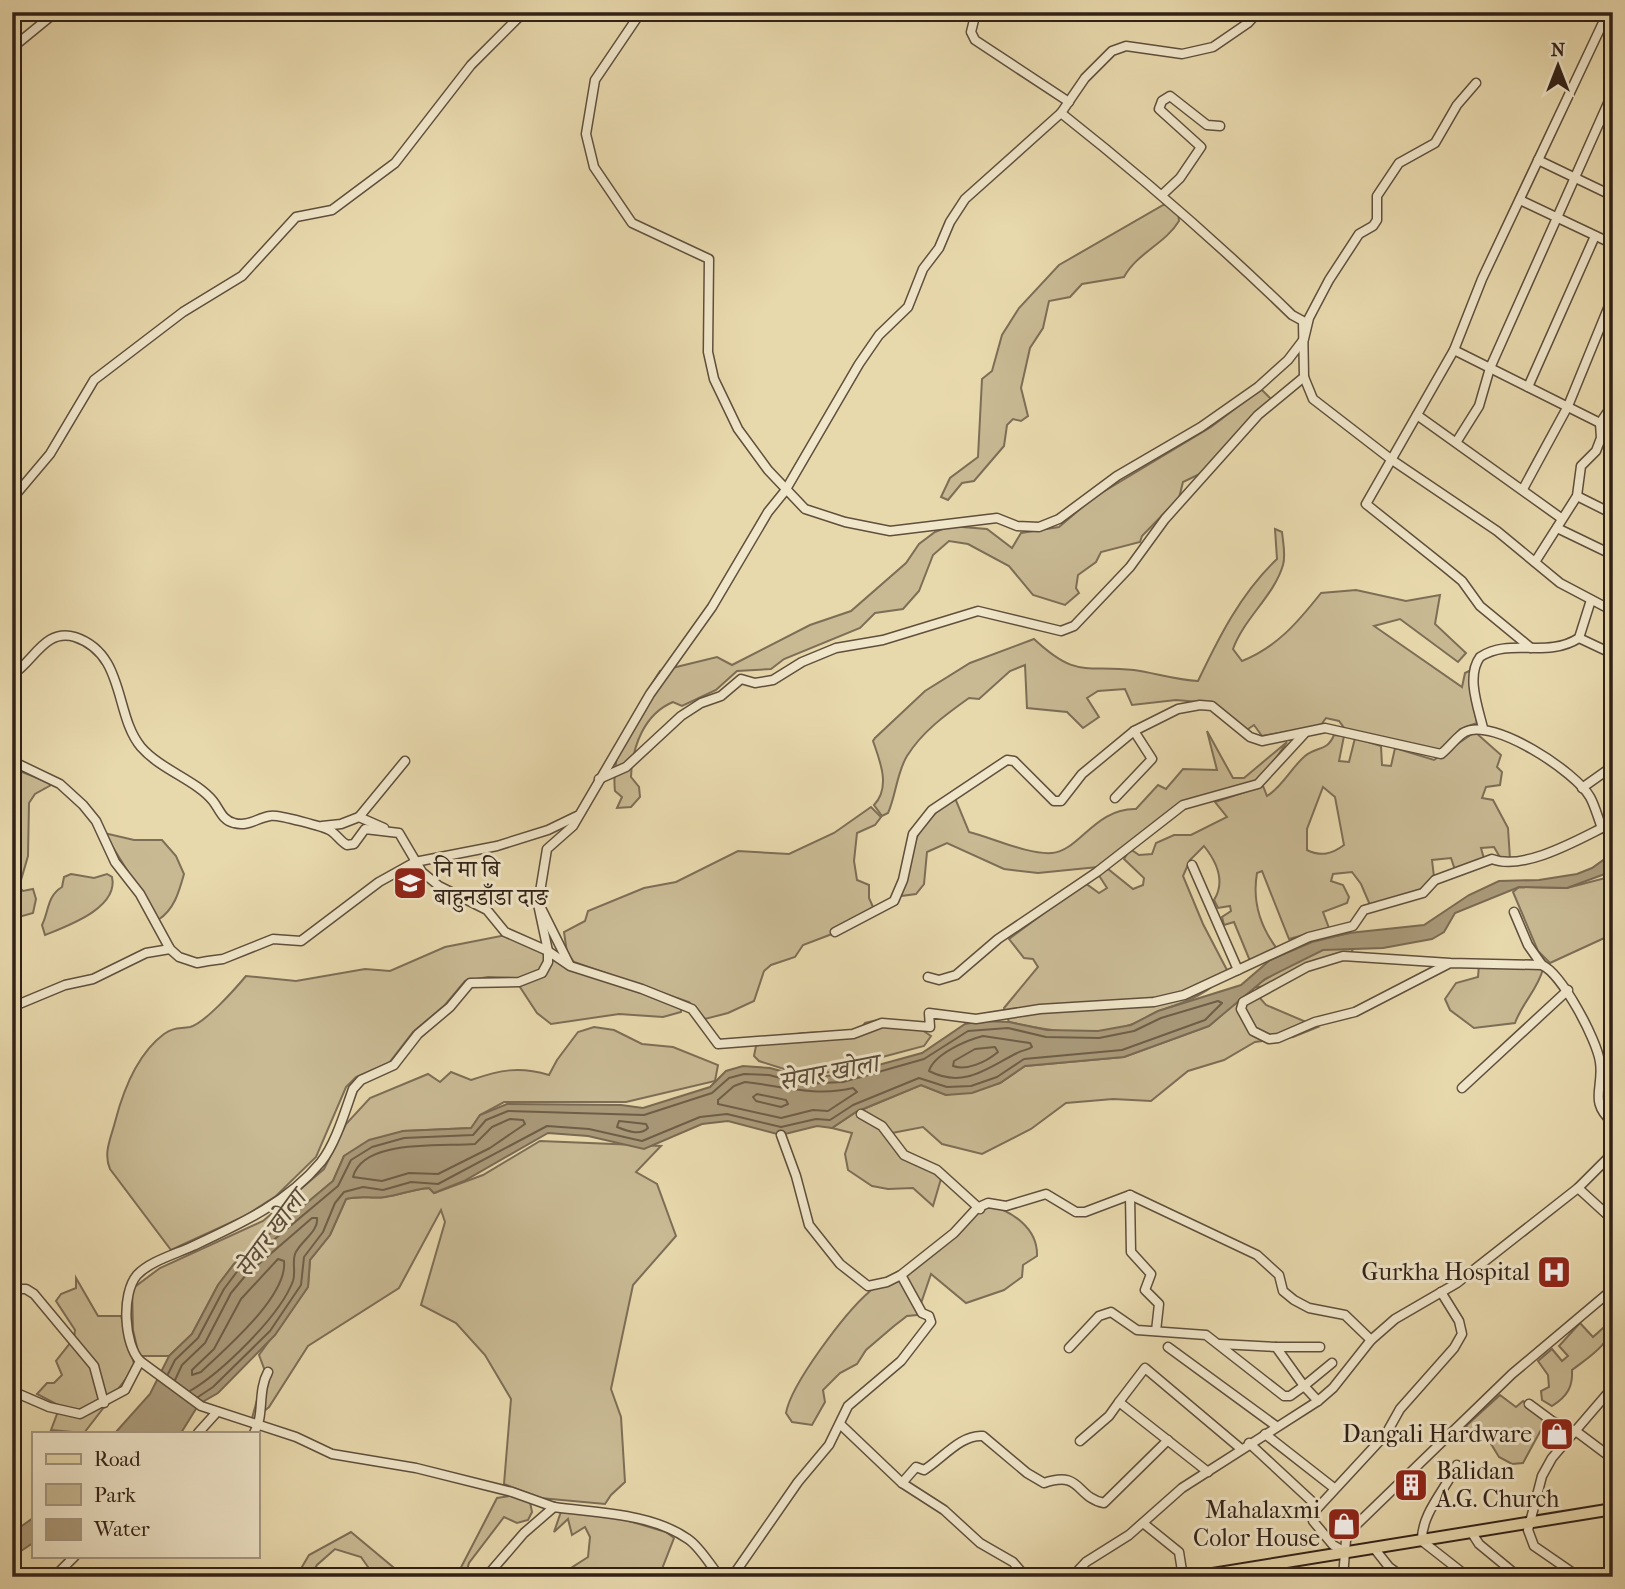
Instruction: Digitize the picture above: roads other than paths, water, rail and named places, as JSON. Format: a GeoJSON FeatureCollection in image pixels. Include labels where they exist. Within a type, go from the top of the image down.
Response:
{"type":"FeatureCollection","features":[{"type":"Feature","properties":{"kind":"main road"},"geometry":{"type":"LineString","coordinates":[[1194,1577],[1613,1509]]}},
{"type":"Feature","properties":{"kind":"street"},"geometry":{"type":"LineString","coordinates":[[12,48],[56,12]]}},
{"type":"Feature","properties":{"kind":"street"},"geometry":{"type":"LineString","coordinates":[[12,499],[50,454],[94,380],[183,312],[242,276],[296,218],[332,210],[395,163],[471,65],[524,12]]}},
{"type":"Feature","properties":{"kind":"street"},"geometry":{"type":"LineString","coordinates":[[641,12],[595,80],[586,134],[594,167],[632,223],[709,259],[708,352],[714,379],[738,429],[785,491],[805,509],[845,522],[890,531],[998,518],[1017,526],[1039,527],[1059,519],[1117,476],[1201,426],[1258,387],[1288,360],[1304,339],[1309,318],[1329,280],[1359,234],[1373,226],[1377,220],[1377,196],[1399,163],[1435,143],[1457,105],[1476,83]]}},
{"type":"Feature","properties":{"kind":"street"},"geometry":{"type":"LineString","coordinates":[[976,12],[971,32],[975,40],[1069,102]]}},
{"type":"Feature","properties":{"kind":"street"},"geometry":{"type":"LineString","coordinates":[[720,1577],[690,1539],[664,1527],[639,1520],[554,1507],[512,1492],[416,1468],[340,1457],[296,1437],[257,1429],[201,1406],[134,1353],[129,1336],[127,1301],[137,1276],[155,1264],[251,1219],[281,1199],[322,1160],[353,1089],[361,1080],[394,1065],[418,1034],[450,1007],[470,984],[519,982],[541,973],[548,962],[538,904],[547,849],[573,826],[623,745],[650,694],[712,607],[768,512],[785,491],[859,364],[880,335],[908,307],[923,269],[939,248],[950,222],[965,199],[1061,113],[1086,78],[1112,51],[1126,46],[1182,54],[1213,47],[1248,23],[1258,12]]}},
{"type":"Feature","properties":{"kind":"street"},"geometry":{"type":"LineString","coordinates":[[1531,648],[1480,606],[1462,581],[1445,566],[1366,504],[1454,350],[1538,160],[1608,12],[1613,16]]}},
{"type":"Feature","properties":{"kind":"street"},"geometry":{"type":"LineString","coordinates":[[1457,441],[1479,406],[1490,368],[1613,92]]}},
{"type":"Feature","properties":{"kind":"street"},"geometry":{"type":"LineString","coordinates":[[1163,194],[1180,178],[1201,147],[1159,109],[1162,101],[1170,96],[1207,125],[1220,126]]}},
{"type":"Feature","properties":{"kind":"street"},"geometry":{"type":"LineString","coordinates":[[1061,113],[1163,194],[1230,253],[1292,315],[1303,321],[1304,377],[1313,398],[1392,460],[1455,500],[1560,583],[1613,611]]}},
{"type":"Feature","properties":{"kind":"street"},"geometry":{"type":"LineString","coordinates":[[1538,160],[1613,195]]}},
{"type":"Feature","properties":{"kind":"street"},"geometry":{"type":"LineString","coordinates":[[1520,200],[1613,244]]}},
{"type":"Feature","properties":{"kind":"street"},"geometry":{"type":"LineString","coordinates":[[1528,387],[1595,236]]}},
{"type":"Feature","properties":{"kind":"street"},"geometry":{"type":"LineString","coordinates":[[1523,489],[1568,406],[1613,296]]}},
{"type":"Feature","properties":{"kind":"street"},"geometry":{"type":"LineString","coordinates":[[1454,350],[1568,406],[1613,424]]}},
{"type":"Feature","properties":{"kind":"street"},"geometry":{"type":"LineString","coordinates":[[600,779],[626,767],[681,716],[701,703],[721,696],[741,679],[755,682],[773,680],[802,662],[836,648],[883,640],[978,611],[1061,631],[1074,626],[1130,567],[1165,519],[1258,415],[1304,377]]}},
{"type":"Feature","properties":{"kind":"street"},"geometry":{"type":"LineString","coordinates":[[1535,562],[1577,496],[1581,466],[1596,451],[1601,438],[1602,420],[1613,404]]}},
{"type":"Feature","properties":{"kind":"street"},"geometry":{"type":"LineString","coordinates":[[1417,415],[1457,441],[1561,518]]}},
{"type":"Feature","properties":{"kind":"street"},"geometry":{"type":"LineString","coordinates":[[1577,496],[1613,514]]}},
{"type":"Feature","properties":{"kind":"street"},"geometry":{"type":"LineString","coordinates":[[1556,528],[1613,555]]}},
{"type":"Feature","properties":{"kind":"street"},"geometry":{"type":"LineString","coordinates":[[1483,728],[1475,695],[1476,662],[1487,652],[1531,648],[1563,649],[1579,638],[1591,600]]}},
{"type":"Feature","properties":{"kind":"street"},"geometry":{"type":"LineString","coordinates":[[12,675],[29,663],[45,641],[65,635],[78,638],[110,667],[140,746],[157,763],[213,801],[218,813],[232,823],[245,824],[271,815],[331,831],[347,845],[355,844],[365,830],[391,831]]}},
{"type":"Feature","properties":{"kind":"street"},"geometry":{"type":"LineString","coordinates":[[1579,638],[1612,653]]}},
{"type":"Feature","properties":{"kind":"street"},"geometry":{"type":"LineString","coordinates":[[835,932],[894,901],[903,880],[913,834],[942,801],[1007,760],[1014,761],[1054,801],[1061,802],[1082,774],[1134,730],[1178,709],[1200,705],[1212,706],[1250,737],[1262,741],[1325,728],[1431,754],[1441,754],[1465,731],[1483,728],[1510,737],[1534,754],[1549,758],[1590,796],[1602,828]]}},
{"type":"Feature","properties":{"kind":"street"},"geometry":{"type":"LineString","coordinates":[[1115,798],[1152,759],[1134,730]]}},
{"type":"Feature","properties":{"kind":"street"},"geometry":{"type":"LineString","coordinates":[[928,977],[939,980],[956,975],[998,939],[1097,872],[1183,805],[1258,784],[1294,741],[1306,733]]}},
{"type":"Feature","properties":{"kind":"street"},"geometry":{"type":"LineString","coordinates":[[12,761],[60,784],[83,804],[96,821],[115,862],[162,930],[170,949],[180,957],[197,963],[223,959],[273,939],[301,941],[379,882],[415,862],[497,846],[548,830],[577,816]]}},
{"type":"Feature","properties":{"kind":"street"},"geometry":{"type":"LineString","coordinates":[[316,826],[341,824],[359,817],[405,761]]}},
{"type":"Feature","properties":{"kind":"street"},"geometry":{"type":"LineString","coordinates":[[1582,788],[1613,766]]}},
{"type":"Feature","properties":{"kind":"street"},"geometry":{"type":"LineString","coordinates":[[359,817],[399,833],[415,862],[439,887],[487,909],[505,932],[548,951],[570,966],[692,1009],[718,1044],[740,1045],[853,1034],[882,1023],[930,1027],[929,1013],[976,1019],[1040,1009],[1154,1002],[1185,995],[1226,979],[1238,970],[1309,937],[1353,926],[1364,910],[1423,893],[1435,880],[1492,859],[1502,863],[1523,863],[1613,824]]}},
{"type":"Feature","properties":{"kind":"street"},"geometry":{"type":"LineString","coordinates":[[1192,865],[1238,970]]}},
{"type":"Feature","properties":{"kind":"street"},"geometry":{"type":"LineString","coordinates":[[538,904],[570,966]]}},
{"type":"Feature","properties":{"kind":"street"},"geometry":{"type":"LineString","coordinates":[[1514,912],[1528,945],[1542,965]]}},
{"type":"Feature","properties":{"kind":"street"},"geometry":{"type":"LineString","coordinates":[[12,1007],[65,985],[93,979],[146,953],[170,949]]}},
{"type":"Feature","properties":{"kind":"street"},"geometry":{"type":"LineString","coordinates":[[1450,963],[1355,1012],[1315,1022],[1278,1038],[1269,1039],[1253,1031],[1241,1009],[1243,1002],[1285,979],[1343,956],[1450,963],[1542,965],[1551,969],[1568,990],[1598,1055],[1598,1104],[1602,1113],[1613,1123]]}},
{"type":"Feature","properties":{"kind":"street"},"geometry":{"type":"LineString","coordinates":[[1462,1088],[1568,990]]}},
{"type":"Feature","properties":{"kind":"street"},"geometry":{"type":"LineString","coordinates":[[861,1114],[882,1126],[904,1155],[937,1170],[980,1209]]}},
{"type":"Feature","properties":{"kind":"street"},"geometry":{"type":"LineString","coordinates":[[781,1135],[796,1176],[809,1225],[840,1264],[868,1286],[887,1282],[901,1275],[988,1203],[1006,1206],[1046,1194],[1076,1212],[1085,1212],[1130,1195],[1257,1255],[1279,1276],[1283,1291],[1294,1300],[1309,1308],[1345,1315],[1371,1340]]}},
{"type":"Feature","properties":{"kind":"street"},"geometry":{"type":"LineString","coordinates":[[1072,1577],[1086,1562],[1143,1523],[1182,1488],[1240,1448],[1318,1401],[1333,1388],[1371,1340],[1395,1319],[1441,1292],[1578,1188],[1612,1156]]}},
{"type":"Feature","properties":{"kind":"street"},"geometry":{"type":"LineString","coordinates":[[1578,1188],[1613,1220]]}},
{"type":"Feature","properties":{"kind":"street"},"geometry":{"type":"LineString","coordinates":[[1130,1195],[1131,1252],[1151,1274],[1146,1290],[1158,1304],[1156,1331]]}},
{"type":"Feature","properties":{"kind":"street"},"geometry":{"type":"LineString","coordinates":[[732,1577],[798,1482],[829,1446],[848,1406],[901,1361],[931,1322],[929,1316],[922,1313],[901,1275]]}},
{"type":"Feature","properties":{"kind":"street"},"geometry":{"type":"LineString","coordinates":[[12,1289],[26,1289],[34,1294],[88,1358],[98,1378],[104,1403]]}},
{"type":"Feature","properties":{"kind":"street"},"geometry":{"type":"LineString","coordinates":[[1343,1577],[1346,1541],[1352,1529],[1512,1374],[1613,1289]]}},
{"type":"Feature","properties":{"kind":"street"},"geometry":{"type":"LineString","coordinates":[[1345,1552],[1333,1545],[1313,1521],[1318,1507],[1385,1434],[1400,1409],[1458,1341],[1462,1334],[1460,1321],[1441,1292]]}},
{"type":"Feature","properties":{"kind":"street"},"geometry":{"type":"LineString","coordinates":[[1069,1348],[1106,1311],[1130,1328],[1206,1335],[1284,1396],[1290,1396],[1332,1363]]}},
{"type":"Feature","properties":{"kind":"street"},"geometry":{"type":"LineString","coordinates":[[1220,1344],[1320,1348]]}},
{"type":"Feature","properties":{"kind":"street"},"geometry":{"type":"LineString","coordinates":[[1276,1347],[1318,1401]]}},
{"type":"Feature","properties":{"kind":"street"},"geometry":{"type":"LineString","coordinates":[[1168,1348],[1276,1426]]}},
{"type":"Feature","properties":{"kind":"street"},"geometry":{"type":"LineString","coordinates":[[12,1391],[80,1414],[125,1390],[141,1361]]}},
{"type":"Feature","properties":{"kind":"street"},"geometry":{"type":"LineString","coordinates":[[1080,1441],[1109,1416],[1144,1368],[1240,1448]]}},
{"type":"Feature","properties":{"kind":"street"},"geometry":{"type":"LineString","coordinates":[[257,1429],[260,1394],[268,1372]]}},
{"type":"Feature","properties":{"kind":"street"},"geometry":{"type":"LineString","coordinates":[[1579,1577],[1534,1546],[1528,1536],[1542,1476],[1552,1458],[1610,1397],[1613,1387]]}},
{"type":"Feature","properties":{"kind":"street"},"geometry":{"type":"LineString","coordinates":[[1119,1402],[1208,1472]]}},
{"type":"Feature","properties":{"kind":"street"},"geometry":{"type":"LineString","coordinates":[[1529,1404],[1542,1415],[1577,1432],[1613,1459]]}},
{"type":"Feature","properties":{"kind":"street"},"geometry":{"type":"LineString","coordinates":[[199,1432],[217,1412]]}},
{"type":"Feature","properties":{"kind":"street"},"geometry":{"type":"LineString","coordinates":[[839,1424],[902,1483],[944,1510],[980,1543],[1013,1562],[1026,1577]]}},
{"type":"Feature","properties":{"kind":"street"},"geometry":{"type":"LineString","coordinates":[[1265,1434],[1334,1488]]}},
{"type":"Feature","properties":{"kind":"street"},"geometry":{"type":"LineString","coordinates":[[902,1483],[916,1467],[924,1470],[955,1446],[975,1436],[983,1436],[1027,1473],[1044,1483],[1060,1477],[1069,1478],[1095,1502],[1104,1503],[1168,1440]]}},
{"type":"Feature","properties":{"kind":"street"},"geometry":{"type":"LineString","coordinates":[[1249,1443],[1318,1507]]}},
{"type":"Feature","properties":{"kind":"street"},"geometry":{"type":"LineString","coordinates":[[1282,1472],[1295,1458]]}},
{"type":"Feature","properties":{"kind":"street"},"geometry":{"type":"LineString","coordinates":[[1457,1465],[1424,1519],[1422,1541],[1468,1577]]}},
{"type":"Feature","properties":{"kind":"street"},"geometry":{"type":"LineString","coordinates":[[486,1577],[524,1533],[554,1507]]}},
{"type":"Feature","properties":{"kind":"street"},"geometry":{"type":"LineString","coordinates":[[1143,1523],[1179,1552],[1183,1577]]}},
{"type":"Feature","properties":{"kind":"street"},"geometry":{"type":"LineString","coordinates":[[1472,1533],[1479,1544],[1519,1577]]}},
{"type":"Feature","properties":{"kind":"street"},"geometry":{"type":"LineString","coordinates":[[1374,1548],[1389,1567],[1403,1577]]}},
{"type":"Feature","properties":{"kind":"street"},"geometry":{"type":"LineString","coordinates":[[54,1577],[73,1558]]}},
{"type":"Feature","properties":{"kind":"street"},"geometry":{"type":"LineString","coordinates":[[1272,1564],[1278,1577]]}},
{"type":"Feature","properties":{"kind":"water"},"geometry":{"type":"Polygon","coordinates":[[[1613,853],[1613,871],[1567,888],[1519,887],[1455,913],[1444,932],[1432,939],[1383,948],[1323,950],[1265,979],[1209,1026],[1124,1057],[1025,1066],[1000,1083],[972,1093],[946,1095],[921,1085],[856,1112],[832,1128],[817,1126],[781,1135],[728,1121],[702,1124],[644,1149],[588,1136],[548,1133],[464,1181],[434,1193],[429,1188],[385,1197],[346,1199],[330,1235],[310,1260],[308,1287],[275,1335],[218,1393],[199,1404],[182,1432],[116,1432],[150,1394],[169,1356],[192,1334],[218,1285],[234,1264],[333,1181],[344,1156],[369,1140],[403,1131],[471,1128],[480,1115],[507,1104],[621,1105],[643,1108],[710,1087],[726,1071],[743,1066],[770,1068],[803,1077],[842,1075],[922,1053],[965,1024],[982,1021],[1009,1022],[1047,1030],[1098,1031],[1131,1025],[1158,1011],[1241,985],[1270,960],[1312,942],[1349,933],[1424,925],[1469,895],[1499,881],[1539,880],[1577,874],[1592,868],[1613,853]]]}},
{"type":"Feature","properties":{"kind":"water"},"geometry":{"type":"Polygon","coordinates":[[[32,1519],[32,1544],[12,1557],[12,1533],[32,1519]]]}},
{"type":"Feature","properties":{"kind":"waterway","name":"सेवार खोला"},"geometry":{"type":"LineString","coordinates":[[1335,936],[1350,933]]}},
{"type":"Feature","properties":{"kind":"place","name":"नि मा बि बाहुनडाँडा दाङ"},"geometry":{"type":"Point","coordinates":[410,883]}},
{"type":"Feature","properties":{"kind":"place","name":"Gurkha Hospital"},"geometry":{"type":"Point","coordinates":[1554,1272]}},
{"type":"Feature","properties":{"kind":"place","name":"Dangali Hardware"},"geometry":{"type":"Point","coordinates":[1557,1434]}},
{"type":"Feature","properties":{"kind":"place","name":"Balidan A.G. Church"},"geometry":{"type":"Point","coordinates":[1411,1485]}},
{"type":"Feature","properties":{"kind":"place","name":"Mahalaxmi Color House"},"geometry":{"type":"Point","coordinates":[1344,1524]}}]}
